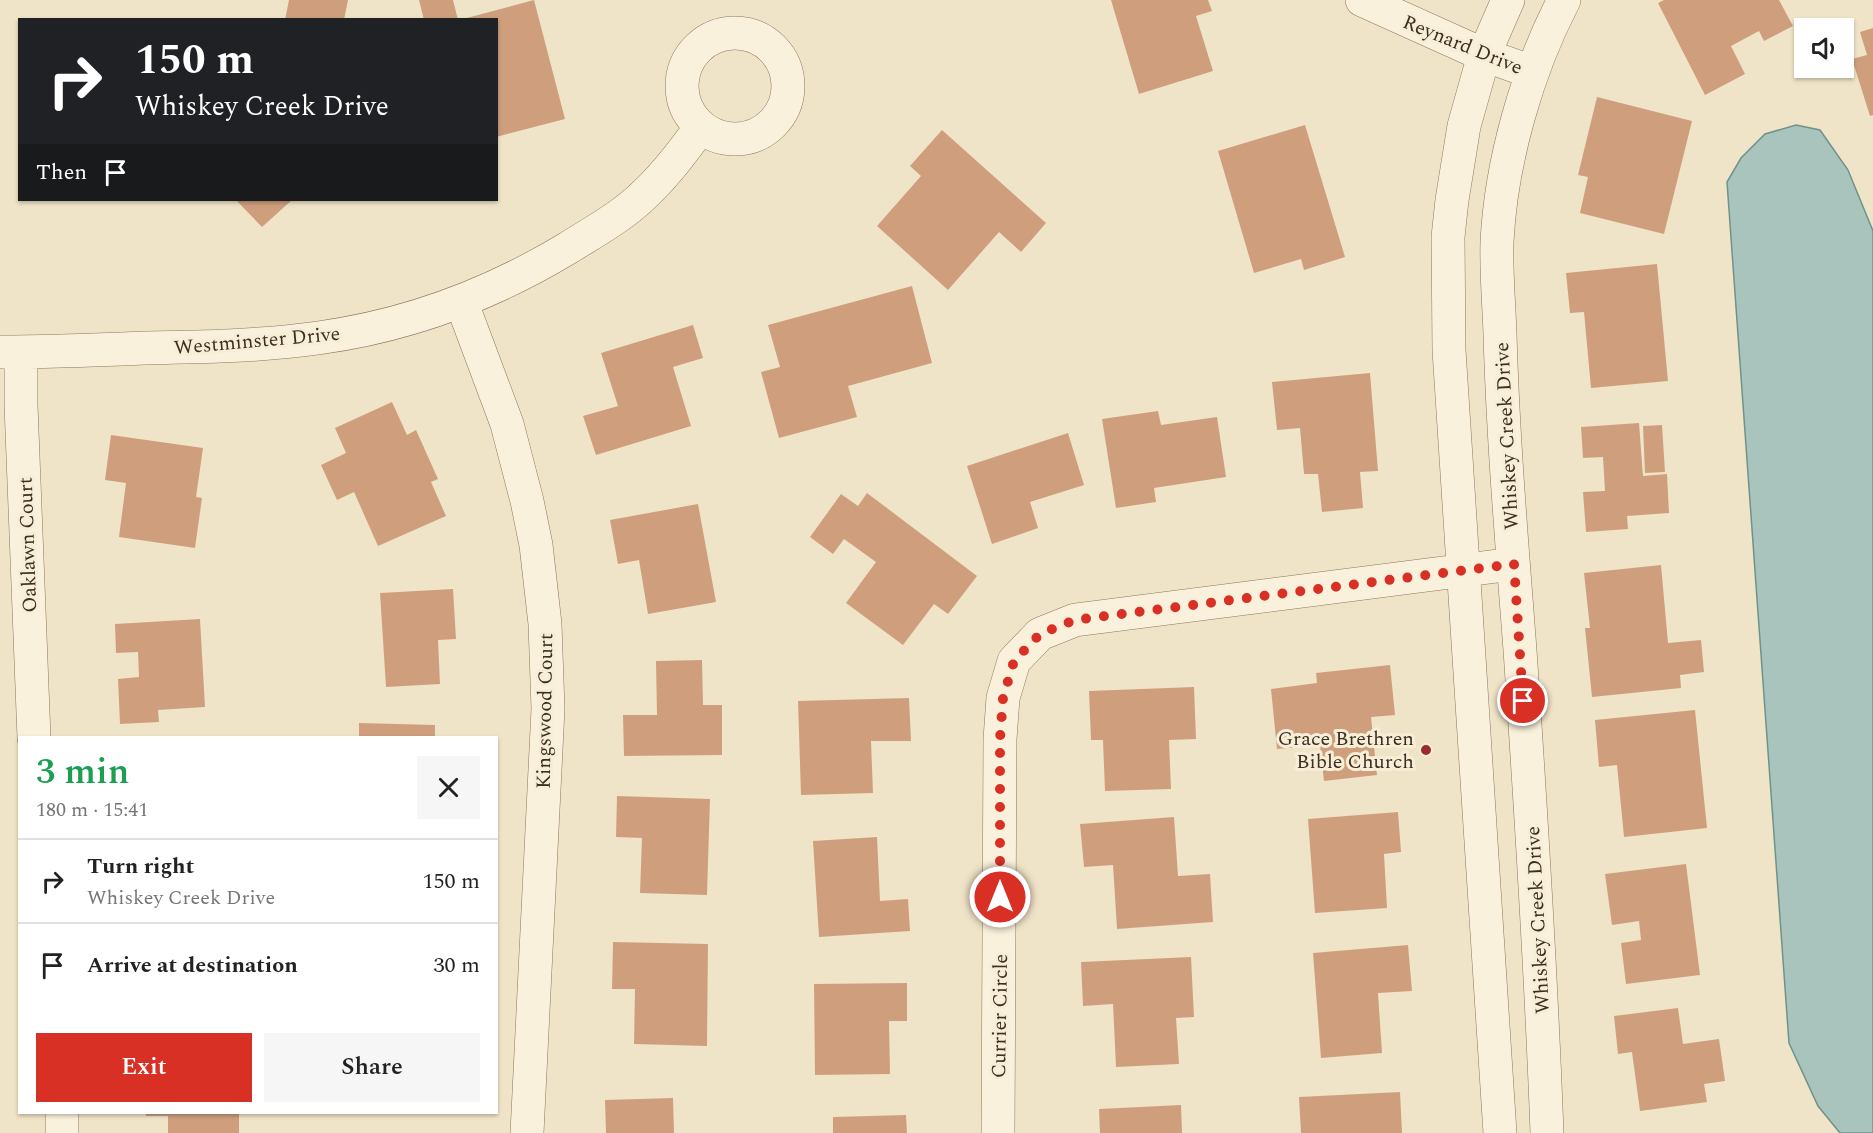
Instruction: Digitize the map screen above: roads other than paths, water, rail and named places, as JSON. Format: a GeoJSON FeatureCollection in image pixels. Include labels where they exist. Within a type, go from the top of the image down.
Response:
{"type":"FeatureCollection","features":[{"type":"Feature","properties":{"kind":"street","name":"Reynard Drive"},"geometry":{"type":"LineString","coordinates":[[1362,0],[1484,55],[1532,72]]}},
{"type":"Feature","properties":{"kind":"street"},"geometry":{"type":"LineString","coordinates":[[1500,1133],[1449,350],[1448,237],[1464,126],[1484,55],[1508,0]]}},
{"type":"Feature","properties":{"kind":"street","name":"Whiskey Creek Drive"},"geometry":{"type":"LineString","coordinates":[[1547,1133],[1542,996],[1502,399],[1497,243],[1514,134],[1532,72],[1549,29],[1564,0]]}},
{"type":"Feature","properties":{"kind":"street","name":"Westminster Drive"},"geometry":{"type":"LineString","coordinates":[[10,352],[236,346],[319,338],[398,322],[461,301],[537,267],[614,220],[645,194],[672,165],[701,127]]}},
{"type":"Feature","properties":{"kind":"street","name":"Kingswood Court"},"geometry":{"type":"LineString","coordinates":[[461,301],[507,424],[519,468],[536,545],[545,624],[548,709],[527,1133]]}},
{"type":"Feature","properties":{"kind":"street","name":"Oaklawn Court"},"geometry":{"type":"LineString","coordinates":[[10,352],[21,405],[34,736]]}},
{"type":"Feature","properties":{"kind":"street","name":"Currier Circle"},"geometry":{"type":"LineString","coordinates":[[998,1133],[1000,739],[1003,698],[1014,661],[1040,634],[1075,620],[1514,564]]}},
{"type":"Feature","properties":{"kind":"street"},"geometry":{"type":"LineString","coordinates":[[62,1114],[62,1133]]}},
{"type":"Feature","properties":{"kind":"water"},"geometry":{"type":"Polygon","coordinates":[[[1796,125],[1820,130],[1848,170],[1873,231],[1873,1133],[1840,1133],[1818,1106],[1789,1043],[1727,182],[1741,158],[1765,134],[1796,125]]]}},
{"type":"Feature","properties":{"kind":"place","name":"Grace Brethren Bible Church"},"geometry":{"type":"Point","coordinates":[1426,750]}}]}
